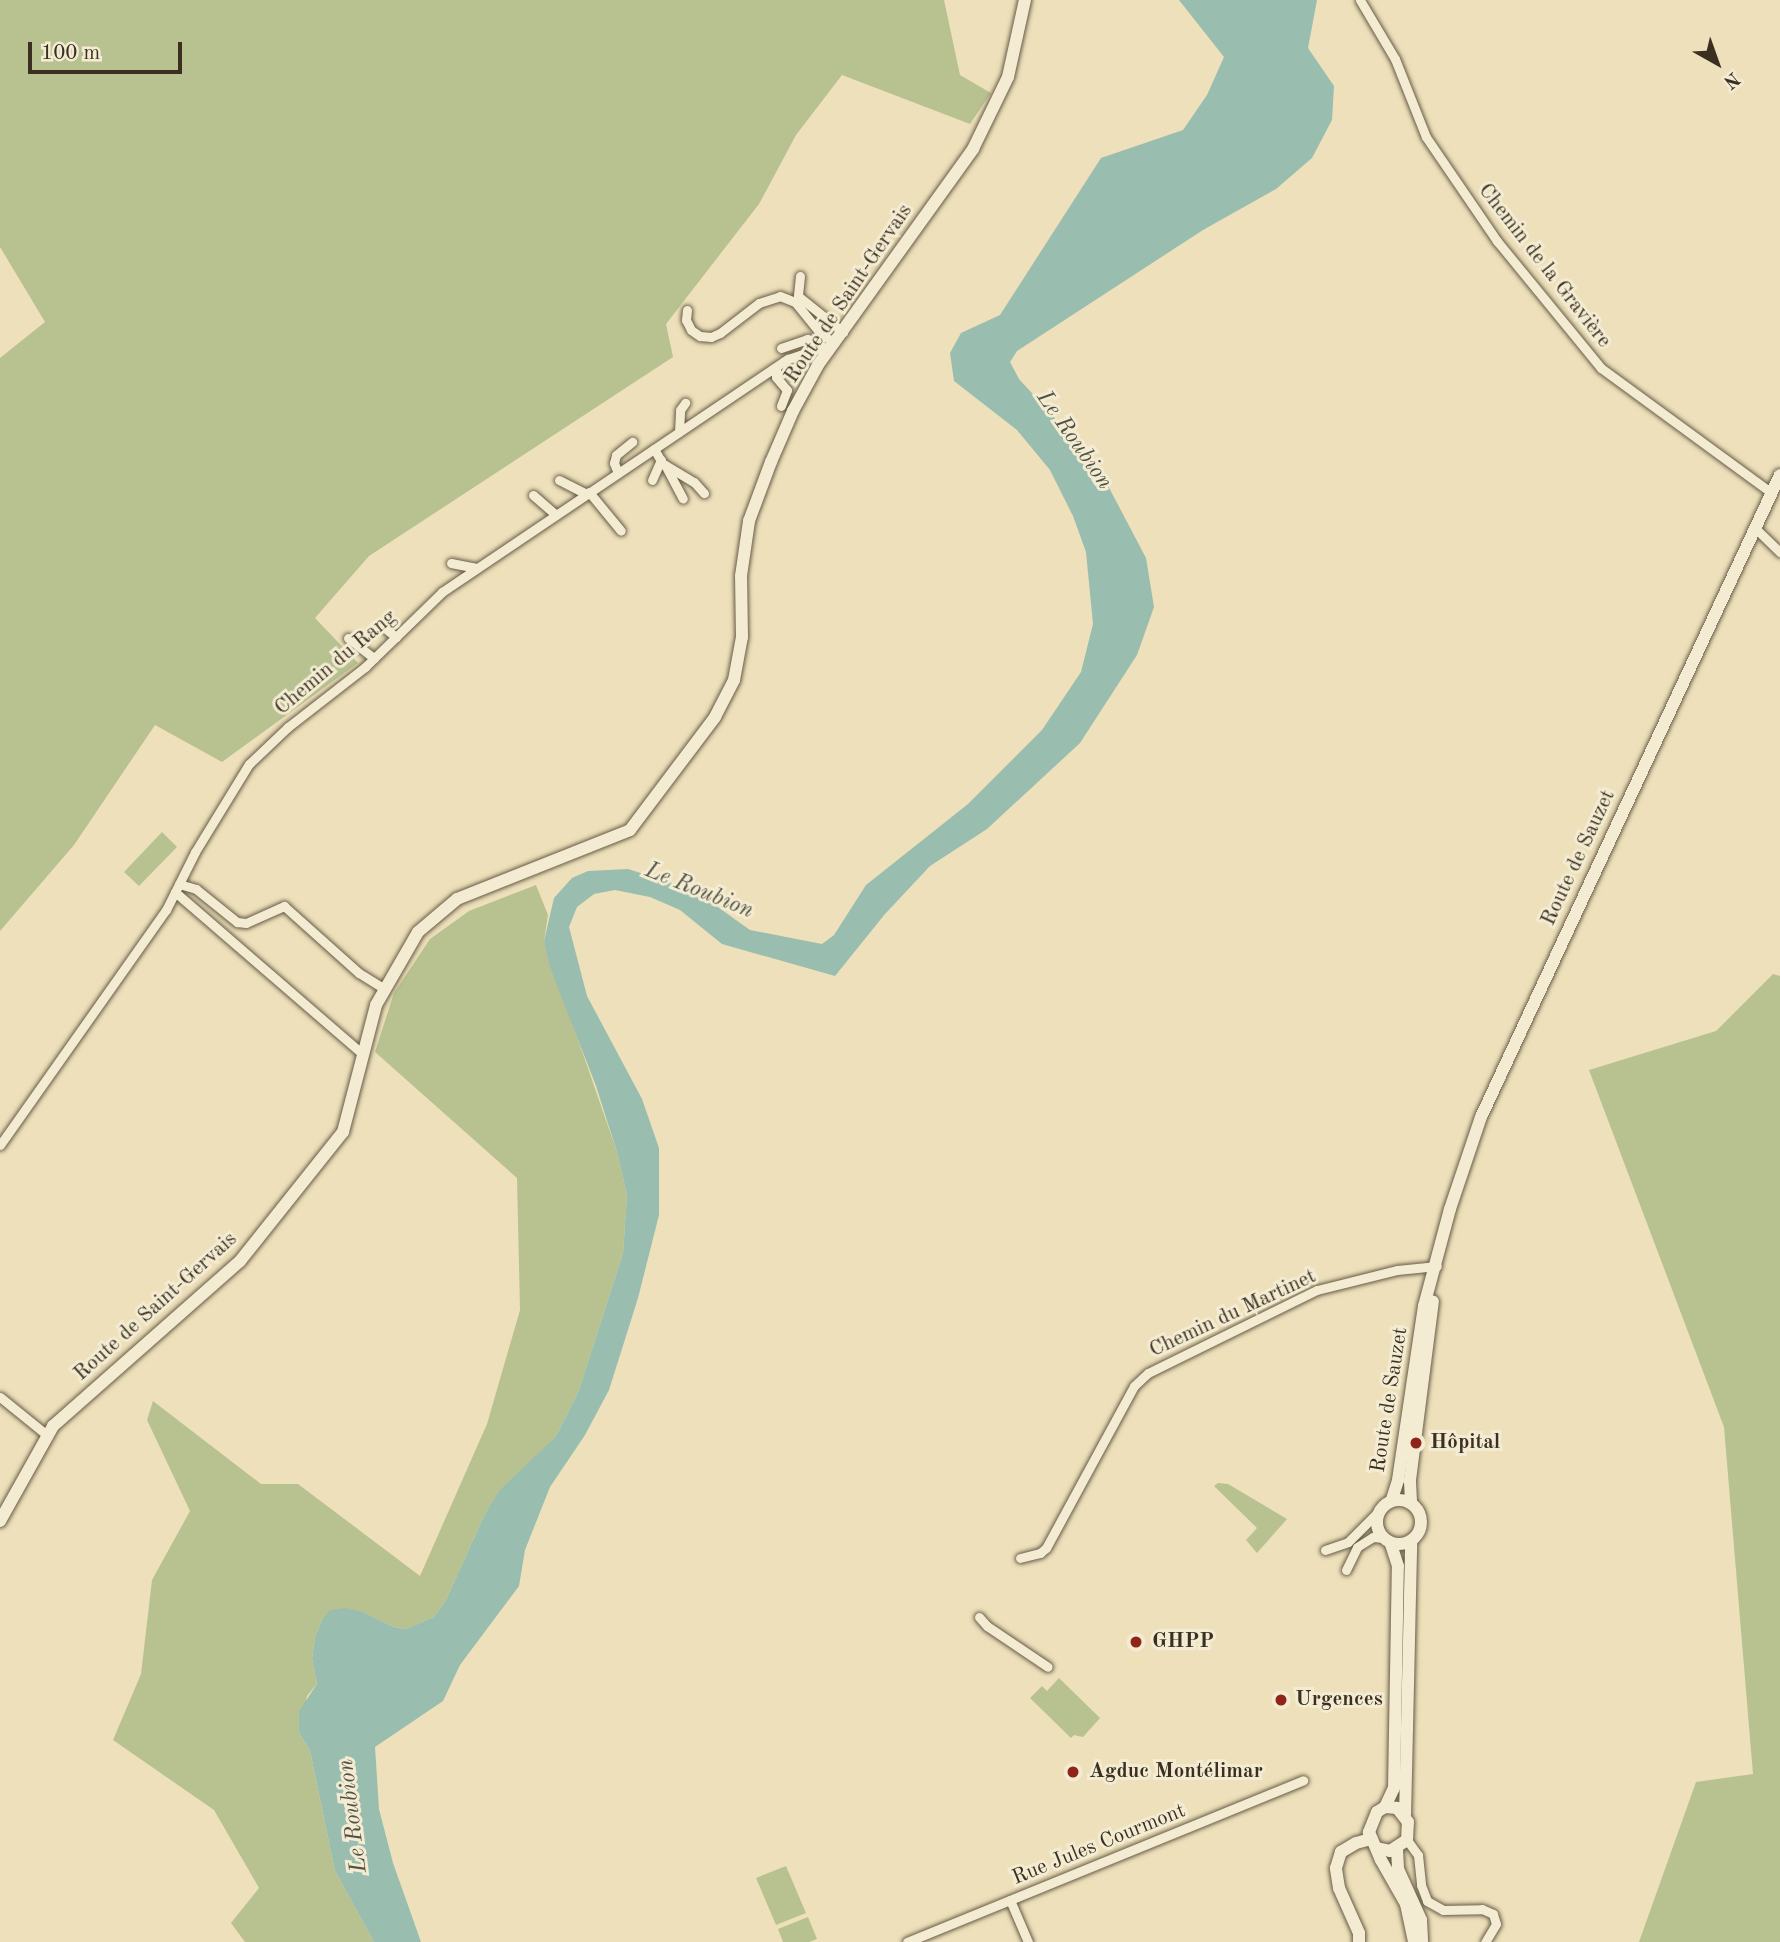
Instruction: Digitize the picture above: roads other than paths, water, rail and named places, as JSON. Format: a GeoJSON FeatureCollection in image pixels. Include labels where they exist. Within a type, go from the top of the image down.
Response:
{"type":"FeatureCollection","features":[{"type":"Feature","properties":{"kind":"main road","name":"Route de Saint-Gervais"},"geometry":{"type":"LineString","coordinates":[[0,1521],[53,1426],[240,1261],[343,1132],[376,1005],[418,932],[457,899],[630,830],[715,717],[734,680],[742,637],[741,576],[750,521],[793,411],[829,347],[974,149],[1009,77],[1025,0]]}},
{"type":"Feature","properties":{"kind":"main road","name":"Route de Sauzet"},"geometry":{"type":"LineString","coordinates":[[1392,1499],[1399,1472],[1424,1306],[1465,1161],[1498,1076],[1780,475]]}},
{"type":"Feature","properties":{"kind":"main road","name":"Route de Sauzet"},"geometry":{"type":"LineString","coordinates":[[1411,1501],[1410,1480],[1437,1266]]}},
{"type":"Feature","properties":{"kind":"main road"},"geometry":{"type":"LineString","coordinates":[[1413,1942],[1406,1904],[1374,1844],[1373,1818],[1385,1807],[1394,1788],[1398,1566],[1380,1528],[1381,1509],[1392,1499],[1411,1501],[1420,1518],[1417,1535],[1411,1542],[1405,1816],[1409,1828],[1402,1844],[1398,1869],[1421,1920],[1422,1942]]}},
{"type":"Feature","properties":{"kind":"main road"},"geometry":{"type":"LineString","coordinates":[[1387,1541],[1411,1542]]}},
{"type":"Feature","properties":{"kind":"main road"},"geometry":{"type":"LineString","coordinates":[[1385,1807],[1397,1808],[1405,1816]]}},
{"type":"Feature","properties":{"kind":"main road"},"geometry":{"type":"LineString","coordinates":[[1359,1942],[1359,1933],[1339,1888],[1336,1868],[1341,1852],[1356,1843],[1402,1844]]}},
{"type":"Feature","properties":{"kind":"street","name":"Chemin de la Gravière"},"geometry":{"type":"LineString","coordinates":[[1360,0],[1395,59],[1426,137],[1497,241],[1601,368],[1772,493]]}},
{"type":"Feature","properties":{"kind":"street"},"geometry":{"type":"LineString","coordinates":[[800,276],[798,296],[842,332]]}},
{"type":"Feature","properties":{"kind":"street"},"geometry":{"type":"LineString","coordinates":[[687,310],[686,320],[691,330],[700,336],[711,337],[759,303],[780,296],[795,302],[829,347]]}},
{"type":"Feature","properties":{"kind":"street"},"geometry":{"type":"LineString","coordinates":[[781,348],[807,339],[829,347]]}},
{"type":"Feature","properties":{"kind":"street","name":"Chemin du Rang"},"geometry":{"type":"LineString","coordinates":[[0,1145],[166,910],[195,852],[249,764],[288,727],[374,659],[442,592],[788,359],[829,347]]}},
{"type":"Feature","properties":{"kind":"street"},"geometry":{"type":"LineString","coordinates":[[776,368],[776,377],[787,390],[781,406]]}},
{"type":"Feature","properties":{"kind":"street"},"geometry":{"type":"LineString","coordinates":[[679,432],[680,410],[685,403]]}},
{"type":"Feature","properties":{"kind":"street"},"geometry":{"type":"LineString","coordinates":[[618,473],[614,463],[616,455],[632,442]]}},
{"type":"Feature","properties":{"kind":"street"},"geometry":{"type":"LineString","coordinates":[[654,449],[683,499]]}},
{"type":"Feature","properties":{"kind":"street"},"geometry":{"type":"LineString","coordinates":[[652,480],[663,462]]}},
{"type":"Feature","properties":{"kind":"street"},"geometry":{"type":"LineString","coordinates":[[663,462],[694,482],[704,493]]}},
{"type":"Feature","properties":{"kind":"street"},"geometry":{"type":"LineString","coordinates":[[559,480],[588,493],[621,531]]}},
{"type":"Feature","properties":{"kind":"street"},"geometry":{"type":"LineString","coordinates":[[533,495],[556,515]]}},
{"type":"Feature","properties":{"kind":"street"},"geometry":{"type":"LineString","coordinates":[[1755,528],[1780,552]]}},
{"type":"Feature","properties":{"kind":"street"},"geometry":{"type":"LineString","coordinates":[[451,563],[477,569]]}},
{"type":"Feature","properties":{"kind":"street"},"geometry":{"type":"LineString","coordinates":[[386,629],[396,637]]}},
{"type":"Feature","properties":{"kind":"street"},"geometry":{"type":"LineString","coordinates":[[348,638],[374,659]]}},
{"type":"Feature","properties":{"kind":"street"},"geometry":{"type":"LineString","coordinates":[[177,888],[196,889],[237,922],[246,923],[284,906],[359,973],[385,989]]}},
{"type":"Feature","properties":{"kind":"street"},"geometry":{"type":"LineString","coordinates":[[177,888],[363,1054]]}},
{"type":"Feature","properties":{"kind":"street","name":"Chemin du Martinet"},"geometry":{"type":"LineString","coordinates":[[1020,1558],[1040,1553],[1046,1548],[1134,1386],[1148,1373],[1317,1290],[1397,1270],[1437,1266]]}},
{"type":"Feature","properties":{"kind":"street"},"geometry":{"type":"LineString","coordinates":[[0,1397],[48,1436]]}},
{"type":"Feature","properties":{"kind":"street"},"geometry":{"type":"LineString","coordinates":[[1325,1550],[1348,1542],[1381,1509]]}},
{"type":"Feature","properties":{"kind":"street"},"geometry":{"type":"LineString","coordinates":[[1346,1570],[1357,1548],[1373,1536],[1387,1541]]}},
{"type":"Feature","properties":{"kind":"street"},"geometry":{"type":"LineString","coordinates":[[979,1617],[986,1626],[1048,1667]]}},
{"type":"Feature","properties":{"kind":"street","name":"Rue Jules Courmont"},"geometry":{"type":"LineString","coordinates":[[907,1942],[1303,1780]]}},
{"type":"Feature","properties":{"kind":"street"},"geometry":{"type":"LineString","coordinates":[[1402,1844],[1418,1855],[1421,1885],[1427,1901],[1443,1910],[1482,1909],[1493,1913],[1496,1924],[1485,1942]]}},
{"type":"Feature","properties":{"kind":"street"},"geometry":{"type":"LineString","coordinates":[[1010,1900],[1028,1942]]}},
{"type":"Feature","properties":{"kind":"water","name":"Le Roubion"},"geometry":{"type":"Polygon","coordinates":[[[1179,0],[1317,0],[1308,48],[1334,86],[1332,120],[1312,158],[1276,189],[1203,230],[1017,351],[1010,362],[1019,379],[1096,463],[1146,558],[1154,607],[1137,655],[1080,743],[987,829],[930,866],[885,914],[835,976],[722,944],[680,910],[650,897],[615,890],[594,894],[577,907],[569,927],[587,996],[642,1099],[659,1148],[659,1215],[638,1298],[609,1390],[585,1435],[550,1487],[525,1550],[519,1586],[460,1665],[443,1701],[375,1747],[379,1809],[393,1863],[421,1942],[374,1942],[335,1871],[310,1751],[299,1732],[299,1711],[317,1684],[312,1659],[315,1637],[322,1620],[330,1610],[345,1608],[363,1612],[394,1627],[406,1629],[434,1617],[445,1602],[485,1514],[499,1491],[556,1436],[579,1390],[623,1253],[627,1195],[617,1152],[596,1086],[550,967],[544,941],[554,898],[572,878],[588,871],[628,869],[694,890],[750,930],[822,944],[834,935],[866,885],[968,804],[1042,730],[1081,672],[1093,624],[1086,552],[1073,516],[1050,470],[1017,430],[954,381],[950,353],[961,333],[1000,315],[1101,158],[1183,130],[1207,95],[1224,57],[1179,0]]]}},
{"type":"Feature","properties":{"kind":"place","name":"Hôpital"},"geometry":{"type":"Point","coordinates":[1416,1443]}},
{"type":"Feature","properties":{"kind":"place","name":"GHPP"},"geometry":{"type":"Point","coordinates":[1136,1642]}},
{"type":"Feature","properties":{"kind":"place","name":"Urgences"},"geometry":{"type":"Point","coordinates":[1281,1700]}},
{"type":"Feature","properties":{"kind":"place","name":"Agduc Montélimar"},"geometry":{"type":"Point","coordinates":[1073,1772]}}]}
